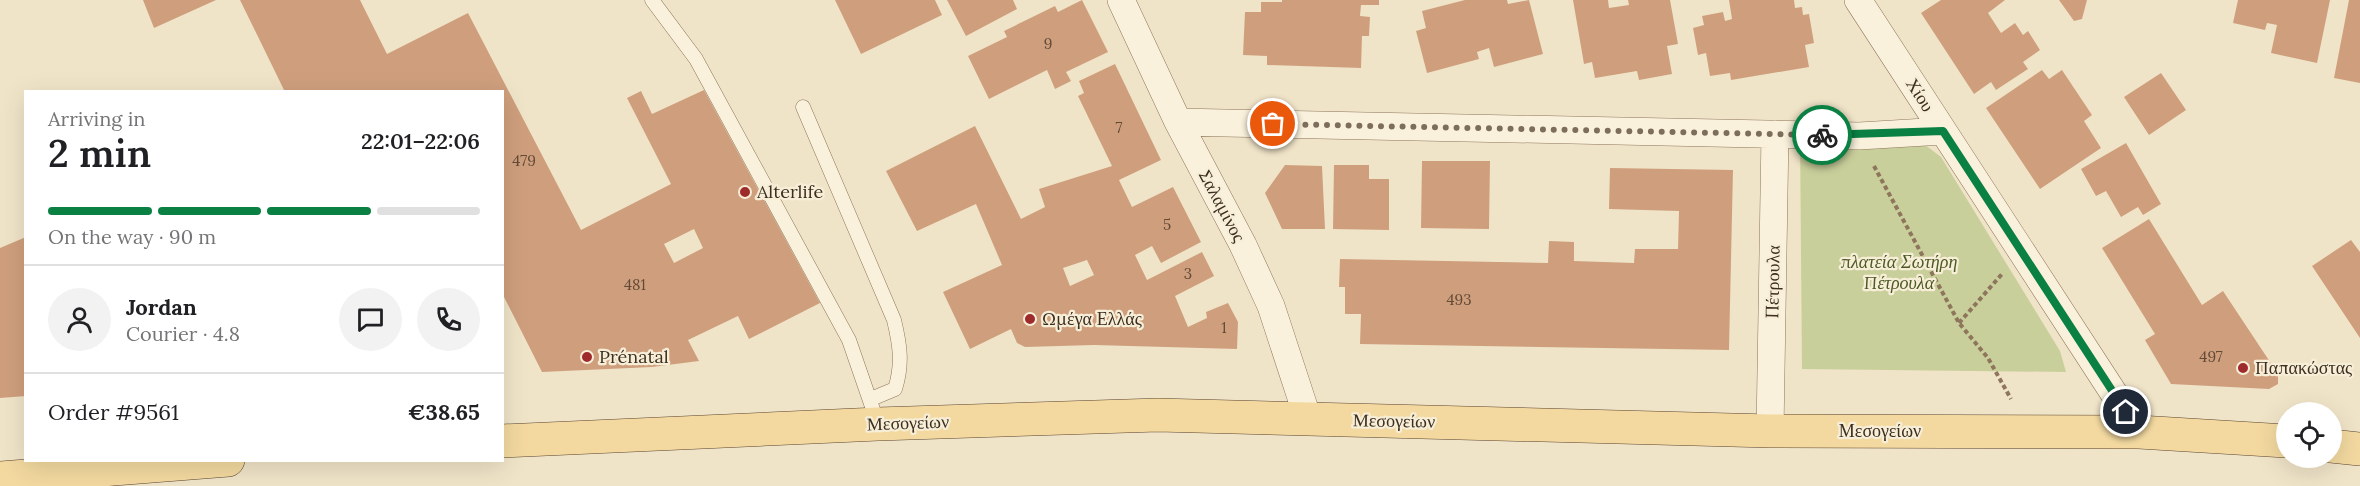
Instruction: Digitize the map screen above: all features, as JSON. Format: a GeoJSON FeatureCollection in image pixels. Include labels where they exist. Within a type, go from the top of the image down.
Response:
{"type":"FeatureCollection","features":[{"type":"Feature","properties":{"kind":"main road","name":"Μεσογείων"},"geometry":{"type":"LineString","coordinates":[[504,441],[875,412],[1158,415],[1770,431],[2139,432],[2276,440]]}},
{"type":"Feature","properties":{"kind":"main road"},"geometry":{"type":"LineString","coordinates":[[2342,447],[2360,449]]}},
{"type":"Feature","properties":{"kind":"main road"},"geometry":{"type":"LineString","coordinates":[[0,478],[203,462]]}},
{"type":"Feature","properties":{"kind":"street","name":"Σαλαμίνος"},"geometry":{"type":"LineString","coordinates":[[1121,0],[1178,122],[1243,244],[1266,296],[1308,419]]}},
{"type":"Feature","properties":{"kind":"street","name":"Χίου"},"geometry":{"type":"LineString","coordinates":[[1858,0],[2139,432]]}},
{"type":"Feature","properties":{"kind":"street"},"geometry":{"type":"LineString","coordinates":[[1178,122],[1859,136],[1943,131]]}},
{"type":"Feature","properties":{"kind":"street","name":"Πέτρουλα"},"geometry":{"type":"LineString","coordinates":[[1770,431],[1775,134]]}},
{"type":"Feature","properties":{"kind":"lane"},"geometry":{"type":"LineString","coordinates":[[652,0],[702,70],[849,340],[875,412],[895,389],[900,372],[901,351],[897,330],[803,106]]}},
{"type":"Feature","properties":{"kind":"path"},"geometry":{"type":"LineString","coordinates":[[1859,136],[1959,323],[1988,358],[2030,431]]}},
{"type":"Feature","properties":{"kind":"path"},"geometry":{"type":"LineString","coordinates":[[1959,323],[2022,252]]}},
{"type":"Feature","properties":{"kind":"green space","name":"πλατεία Σωτήρη Πέτρουλα"},"geometry":{"type":"Polygon","coordinates":[[[1800,138],[1924,144],[1941,157],[2060,351],[2066,372],[1802,369],[1800,138]]]}},
{"type":"Feature","properties":{"kind":"building"},"geometry":{"type":"Polygon","coordinates":[[[143,0],[216,0],[154,28],[143,0]]]}},
{"type":"Feature","properties":{"kind":"building"},"geometry":{"type":"Polygon","coordinates":[[[240,0],[360,0],[387,54],[468,13],[581,230],[671,184],[627,98],[641,91],[652,114],[704,90],[820,303],[749,339],[738,316],[688,340],[699,361],[652,367],[542,372],[504,297],[504,90],[284,90],[240,0]],[[694,229],[664,244],[674,263],[703,248],[694,229]]]}},
{"type":"Feature","properties":{"kind":"building"},"geometry":{"type":"Polygon","coordinates":[[[835,0],[935,0],[942,15],[861,54],[835,0]]]}},
{"type":"Feature","properties":{"kind":"building"},"geometry":{"type":"Polygon","coordinates":[[[947,0],[1013,0],[1017,9],[966,36],[947,0]]]}},
{"type":"Feature","properties":{"kind":"building"},"geometry":{"type":"Polygon","coordinates":[[[1082,0],[1108,52],[1066,72],[1071,81],[1055,89],[1047,70],[989,99],[968,56],[1007,37],[1004,31],[1055,6],[1058,12],[1082,0]]]}},
{"type":"Feature","properties":{"kind":"building"},"geometry":{"type":"Polygon","coordinates":[[[1282,0],[1379,0],[1379,5],[1361,5],[1360,16],[1370,17],[1369,36],[1362,36],[1361,68],[1267,65],[1267,56],[1243,55],[1245,12],[1261,12],[1261,2],[1282,2],[1282,0]]]}},
{"type":"Feature","properties":{"kind":"building"},"geometry":{"type":"Polygon","coordinates":[[[1465,0],[1507,0],[1508,4],[1529,0],[1543,54],[1494,67],[1489,48],[1477,52],[1479,59],[1427,73],[1416,31],[1426,28],[1422,11],[1465,0]]]}},
{"type":"Feature","properties":{"kind":"building"},"geometry":{"type":"Polygon","coordinates":[[[1573,0],[1608,0],[1609,8],[1629,5],[1628,0],[1670,0],[1678,44],[1667,46],[1672,74],[1639,80],[1637,71],[1595,78],[1592,62],[1584,64],[1573,0]]]}},
{"type":"Feature","properties":{"kind":"building"},"geometry":{"type":"Polygon","coordinates":[[[1729,0],[1794,0],[1795,8],[1802,7],[1803,15],[1809,14],[1814,43],[1805,45],[1809,67],[1731,80],[1730,73],[1710,76],[1706,53],[1698,55],[1693,28],[1704,25],[1702,16],[1723,12],[1725,21],[1732,19],[1729,0]]]}},
{"type":"Feature","properties":{"kind":"building"},"geometry":{"type":"Polygon","coordinates":[[[1941,0],[2005,0],[1988,13],[2001,33],[2015,23],[2023,35],[2028,31],[2040,50],[2023,62],[2028,69],[1996,90],[1991,82],[1974,94],[1921,13],[1941,0]]]}},
{"type":"Feature","properties":{"kind":"building"},"geometry":{"type":"Polygon","coordinates":[[[2059,0],[2087,0],[2082,19],[2074,21],[2059,0]]]}},
{"type":"Feature","properties":{"kind":"building"},"geometry":{"type":"Polygon","coordinates":[[[2238,0],[2330,0],[2317,63],[2271,53],[2277,25],[2267,23],[2265,30],[2233,23],[2238,0]]]}},
{"type":"Feature","properties":{"kind":"building"},"geometry":{"type":"Polygon","coordinates":[[[2349,0],[2360,0],[2360,83],[2334,78],[2349,0]]]}},
{"type":"Feature","properties":{"kind":"building"},"geometry":{"type":"Polygon","coordinates":[[[1115,64],[1161,160],[1119,180],[1132,207],[1173,187],[1201,242],[1161,263],[1152,246],[1135,255],[1147,280],[1202,252],[1214,276],[1175,296],[1188,327],[1207,318],[1206,312],[1228,303],[1238,322],[1237,349],[1094,345],[1025,347],[1017,343],[1011,329],[970,349],[943,292],[1002,265],[976,204],[917,231],[886,171],[975,126],[1021,219],[1045,207],[1039,189],[1112,166],[1078,96],[1084,93],[1079,81],[1115,64]],[[1087,260],[1063,268],[1070,286],[1094,275],[1087,260]]]}},
{"type":"Feature","properties":{"kind":"building"},"geometry":{"type":"Polygon","coordinates":[[[2042,70],[2049,79],[2062,70],[2092,115],[2084,121],[2101,148],[2040,189],[1986,108],[2042,70]]]}},
{"type":"Feature","properties":{"kind":"building"},"geometry":{"type":"Polygon","coordinates":[[[2161,73],[2186,110],[2149,135],[2124,97],[2161,73]]]}},
{"type":"Feature","properties":{"kind":"building"},"geometry":{"type":"Polygon","coordinates":[[[2126,143],[2161,204],[2143,215],[2138,207],[2121,217],[2106,191],[2096,196],[2081,169],[2126,143]]]}},
{"type":"Feature","properties":{"kind":"building"},"geometry":{"type":"Polygon","coordinates":[[[1422,161],[1490,161],[1489,229],[1421,228],[1422,161]]]}},
{"type":"Feature","properties":{"kind":"building"},"geometry":{"type":"Polygon","coordinates":[[[1285,165],[1322,166],[1325,229],[1282,229],[1265,193],[1285,165]]]}},
{"type":"Feature","properties":{"kind":"building"},"geometry":{"type":"Polygon","coordinates":[[[1334,165],[1369,165],[1369,179],[1389,179],[1389,230],[1333,229],[1334,165]]]}},
{"type":"Feature","properties":{"kind":"building"},"geometry":{"type":"Polygon","coordinates":[[[1610,168],[1733,170],[1729,350],[1360,344],[1361,314],[1345,314],[1345,287],[1339,287],[1340,259],[1548,263],[1549,241],[1574,242],[1574,261],[1634,263],[1635,249],[1678,249],[1679,211],[1609,209],[1610,168]]]}},
{"type":"Feature","properties":{"kind":"building"},"geometry":{"type":"Polygon","coordinates":[[[2149,219],[2202,305],[2223,291],[2278,374],[2278,384],[2269,389],[2171,384],[2145,340],[2155,334],[2102,248],[2149,219]]]}},
{"type":"Feature","properties":{"kind":"building"},"geometry":{"type":"Polygon","coordinates":[[[24,238],[24,396],[0,398],[0,248],[24,238]]]}},
{"type":"Feature","properties":{"kind":"building"},"geometry":{"type":"Polygon","coordinates":[[[2351,240],[2360,252],[2360,338],[2312,266],[2351,240]]]}},
{"type":"Feature","properties":{"kind":"way so far"},"geometry":{"type":"LineString","coordinates":[[1273,124],[1822,135]]}},
{"type":"Feature","properties":{"kind":"place","name":"Alterlife"},"geometry":{"type":"Point","coordinates":[745,192]}},
{"type":"Feature","properties":{"kind":"place","name":"Ωμέγα Ελλάς"},"geometry":{"type":"Point","coordinates":[1030,319]}},
{"type":"Feature","properties":{"kind":"place","name":"Prénatal"},"geometry":{"type":"Point","coordinates":[587,357]}},
{"type":"Feature","properties":{"kind":"place","name":"Παπακώστας"},"geometry":{"type":"Point","coordinates":[2243,368]}},
{"type":"Feature","properties":{"kind":"route"},"geometry":{"type":"LineString","coordinates":[[1822,135],[1859,136],[1943,131],[2126,412]]}}]}
